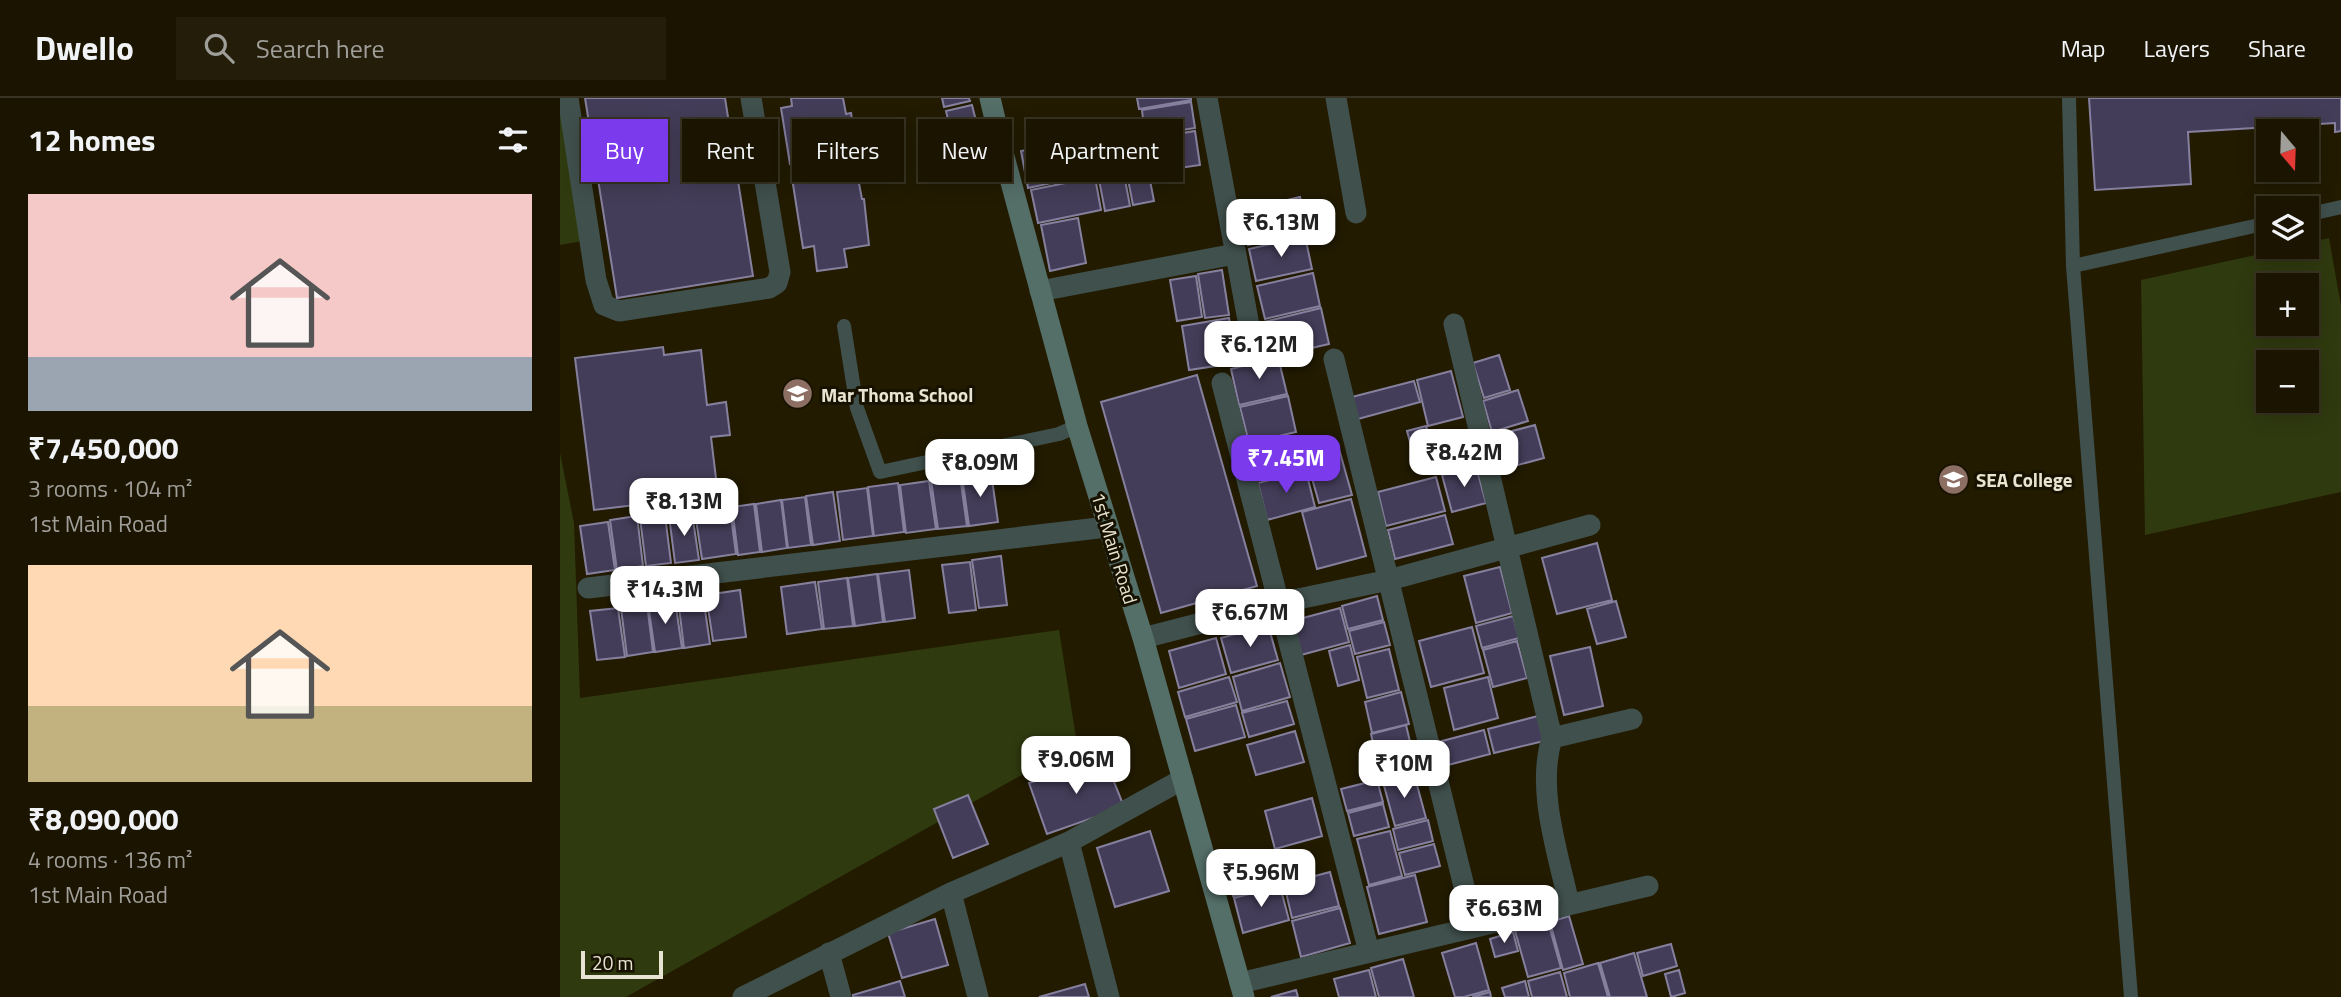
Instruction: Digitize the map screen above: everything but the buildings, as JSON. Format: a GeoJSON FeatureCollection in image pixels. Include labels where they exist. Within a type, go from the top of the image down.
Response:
{"type":"FeatureCollection","features":[{"type":"Feature","properties":{"kind":"street"},"geometry":{"type":"LineString","coordinates":[[568,98],[596,280],[604,305],[620,311],[769,288],[778,283],[780,272],[751,98]]}},
{"type":"Feature","properties":{"kind":"street","name":"1st Main Road"},"geometry":{"type":"LineString","coordinates":[[990,98],[1077,426],[1143,638],[1242,990]]}},
{"type":"Feature","properties":{"kind":"street"},"geometry":{"type":"LineString","coordinates":[[1207,98],[1255,358]]}},
{"type":"Feature","properties":{"kind":"street"},"geometry":{"type":"LineString","coordinates":[[1336,98],[1356,213]]}},
{"type":"Feature","properties":{"kind":"street"},"geometry":{"type":"LineString","coordinates":[[1040,291],[1236,254]]}},
{"type":"Feature","properties":{"kind":"street"},"geometry":{"type":"LineString","coordinates":[[1454,324],[1552,738],[1546,757],[1549,805],[1569,904]]}},
{"type":"Feature","properties":{"kind":"street"},"geometry":{"type":"LineString","coordinates":[[1334,359],[1474,927]]}},
{"type":"Feature","properties":{"kind":"street"},"geometry":{"type":"LineString","coordinates":[[1222,383],[1370,952]]}},
{"type":"Feature","properties":{"kind":"street"},"geometry":{"type":"LineString","coordinates":[[1143,638],[1279,603],[1389,579],[1590,525]]}},
{"type":"Feature","properties":{"kind":"street"},"geometry":{"type":"LineString","coordinates":[[588,588],[1107,527]]}},
{"type":"Feature","properties":{"kind":"street"},"geometry":{"type":"LineString","coordinates":[[1552,738],[1632,719]]}},
{"type":"Feature","properties":{"kind":"street"},"geometry":{"type":"LineString","coordinates":[[743,997],[951,893],[1069,842],[1183,779]]}},
{"type":"Feature","properties":{"kind":"street"},"geometry":{"type":"LineString","coordinates":[[1069,842],[1109,997]]}},
{"type":"Feature","properties":{"kind":"street"},"geometry":{"type":"LineString","coordinates":[[1242,990],[1370,952],[1648,886]]}},
{"type":"Feature","properties":{"kind":"street"},"geometry":{"type":"LineString","coordinates":[[951,893],[978,997]]}},
{"type":"Feature","properties":{"kind":"street"},"geometry":{"type":"LineString","coordinates":[[829,953],[841,997]]}},
{"type":"Feature","properties":{"kind":"lane"},"geometry":{"type":"LineString","coordinates":[[2069,98],[2073,266],[2131,997]]}},
{"type":"Feature","properties":{"kind":"lane"},"geometry":{"type":"LineString","coordinates":[[2319,212],[2341,207]]}},
{"type":"Feature","properties":{"kind":"lane"},"geometry":{"type":"LineString","coordinates":[[2073,266],[2256,226]]}},
{"type":"Feature","properties":{"kind":"lane"},"geometry":{"type":"LineString","coordinates":[[844,326],[857,408],[880,472],[1059,434],[1077,426]]}},
{"type":"Feature","properties":{"kind":"green space"},"geometry":{"type":"Polygon","coordinates":[[[560,105],[583,241],[560,245],[560,105]]]}},
{"type":"Feature","properties":{"kind":"green space"},"geometry":{"type":"Polygon","coordinates":[[[2329,238],[2341,306],[2341,492],[2145,535],[2141,280],[2256,255],[2256,259],[2319,259],[2319,240],[2329,238]]]}},
{"type":"Feature","properties":{"kind":"green space"},"geometry":{"type":"Polygon","coordinates":[[[560,453],[574,523],[580,698],[1059,630],[1077,744],[626,997],[560,997],[560,453]]]}},
{"type":"Feature","properties":{"kind":"place","name":"Mar Thoma School"},"geometry":{"type":"Point","coordinates":[798,394]}},
{"type":"Feature","properties":{"kind":"place","name":"SEA College"},"geometry":{"type":"Point","coordinates":[1953,479]}}]}
